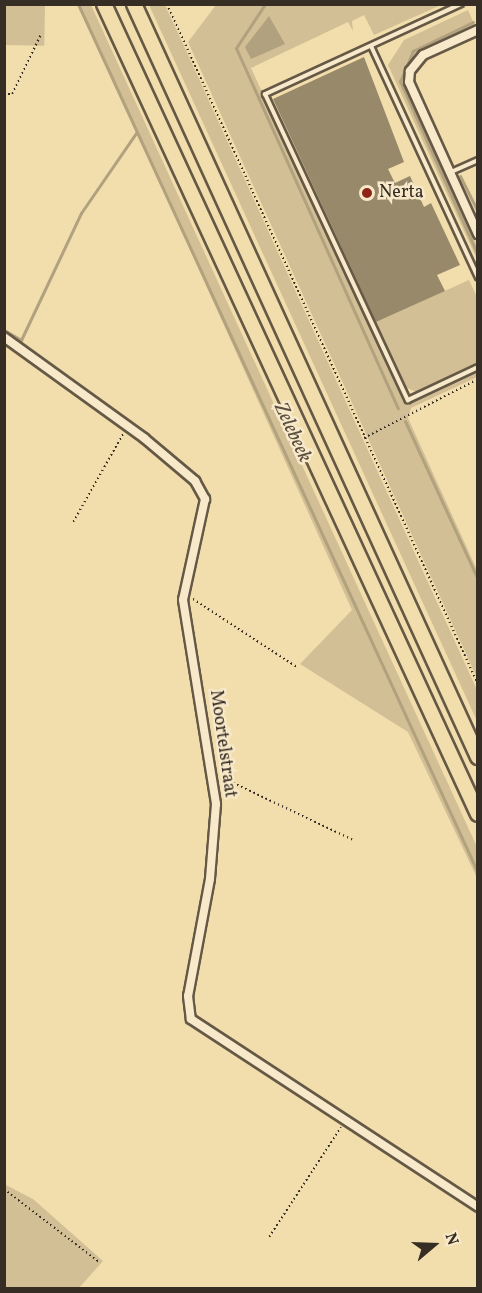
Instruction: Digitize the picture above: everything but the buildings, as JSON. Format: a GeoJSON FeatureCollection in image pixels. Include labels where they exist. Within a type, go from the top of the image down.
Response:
{"type":"FeatureCollection","features":[{"type":"Feature","properties":{"kind":"highway"},"geometry":{"type":"LineString","coordinates":[[104,4],[477,814]]}},
{"type":"Feature","properties":{"kind":"highway"},"geometry":{"type":"LineString","coordinates":[[134,4],[477,757]]}},
{"type":"Feature","properties":{"kind":"street"},"geometry":{"type":"LineString","coordinates":[[477,30],[423,55],[410,71],[413,93],[477,234]]}},
{"type":"Feature","properties":{"kind":"street","name":"Moortelstraat"},"geometry":{"type":"LineString","coordinates":[[4,337],[128,425],[195,481],[205,499],[185,594],[214,774],[215,831],[188,996],[191,1019],[346,1118],[477,1207]]}},
{"type":"Feature","properties":{"kind":"lane"},"geometry":{"type":"LineString","coordinates":[[461,4],[265,94],[408,400],[477,368]]}},
{"type":"Feature","properties":{"kind":"lane"},"geometry":{"type":"LineString","coordinates":[[371,46],[477,278]]}},
{"type":"Feature","properties":{"kind":"lane"},"geometry":{"type":"LineString","coordinates":[[449,173],[477,160]]}},
{"type":"Feature","properties":{"kind":"path"},"geometry":{"type":"LineString","coordinates":[[167,4],[477,684]]}},
{"type":"Feature","properties":{"kind":"path"},"geometry":{"type":"LineString","coordinates":[[4,94],[12,94],[41,34]]}},
{"type":"Feature","properties":{"kind":"path"},"geometry":{"type":"LineString","coordinates":[[364,438],[477,380]]}},
{"type":"Feature","properties":{"kind":"path"},"geometry":{"type":"LineString","coordinates":[[73,522],[128,425]]}},
{"type":"Feature","properties":{"kind":"path"},"geometry":{"type":"LineString","coordinates":[[185,594],[297,667]]}},
{"type":"Feature","properties":{"kind":"path"},"geometry":{"type":"LineString","coordinates":[[214,774],[355,841]]}},
{"type":"Feature","properties":{"kind":"path"},"geometry":{"type":"LineString","coordinates":[[268,1237],[346,1118]]}},
{"type":"Feature","properties":{"kind":"path"},"geometry":{"type":"LineString","coordinates":[[4,1189],[99,1262]]}},
{"type":"Feature","properties":{"kind":"shaded area"},"geometry":{"type":"Polygon","coordinates":[[[5,4],[45,5],[44,46],[4,45],[5,4]]]}},
{"type":"Feature","properties":{"kind":"shaded area"},"geometry":{"type":"Polygon","coordinates":[[[80,5],[91,5],[477,847],[477,878],[408,732],[300,664],[352,610],[80,5]]]}},
{"type":"Feature","properties":{"kind":"shaded area"},"geometry":{"type":"Polygon","coordinates":[[[149,5],[165,5],[184,46],[477,690],[477,721],[149,5]]]}},
{"type":"Feature","properties":{"kind":"shaded area"},"geometry":{"type":"Polygon","coordinates":[[[216,5],[441,5],[374,35],[364,15],[352,21],[353,31],[348,22],[251,68],[405,405],[477,372],[477,377],[411,408],[408,418],[477,570],[477,678],[188,42],[216,5]]]}},
{"type":"Feature","properties":{"kind":"shaded area"},"geometry":{"type":"Polygon","coordinates":[[[468,10],[475,26],[418,52],[405,68],[404,81],[477,246],[476,257],[388,65],[404,40],[468,10]]]}},
{"type":"Feature","properties":{"kind":"shaded area"},"geometry":{"type":"Polygon","coordinates":[[[269,16],[285,44],[251,59],[245,47],[269,16]]]}},
{"type":"Feature","properties":{"kind":"shaded area"},"geometry":{"type":"Polygon","coordinates":[[[469,280],[477,297],[477,364],[416,392],[405,387],[376,322],[469,280]]]}},
{"type":"Feature","properties":{"kind":"shaded area"},"geometry":{"type":"Polygon","coordinates":[[[4,1184],[33,1199],[103,1261],[79,1288],[5,1288],[4,1184]]]}},
{"type":"Feature","properties":{"kind":"waterway","name":"Zelebeek"},"geometry":{"type":"LineString","coordinates":[[78,4],[478,873]]}},
{"type":"Feature","properties":{"kind":"waterway"},"geometry":{"type":"LineString","coordinates":[[265,4],[236,48],[398,408]]}},
{"type":"Feature","properties":{"kind":"waterway"},"geometry":{"type":"LineString","coordinates":[[473,22],[413,51],[400,81],[478,255]]}},
{"type":"Feature","properties":{"kind":"waterway"},"geometry":{"type":"LineString","coordinates":[[4,330],[21,340],[81,213],[136,133]]}},
{"type":"Feature","properties":{"kind":"waterway"},"geometry":{"type":"LineString","coordinates":[[460,176],[478,212]]}},
{"type":"Feature","properties":{"kind":"waterway"},"geometry":{"type":"LineString","coordinates":[[405,421],[478,580]]}},
{"type":"Feature","properties":{"kind":"place","name":"Nerta"},"geometry":{"type":"Point","coordinates":[367,193]}}]}
